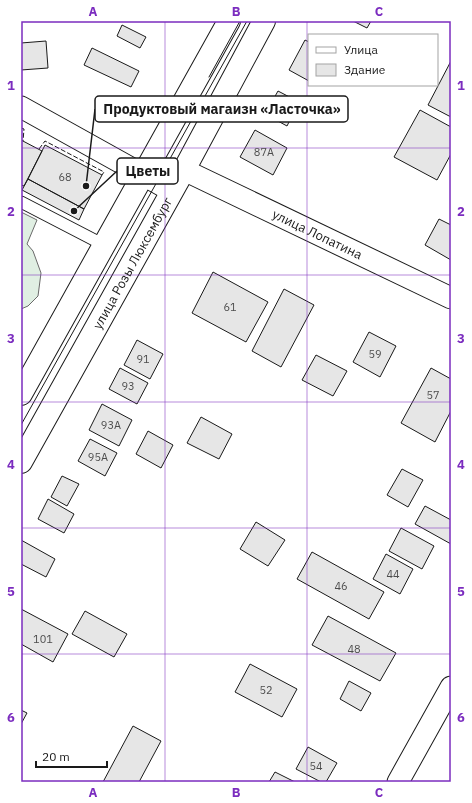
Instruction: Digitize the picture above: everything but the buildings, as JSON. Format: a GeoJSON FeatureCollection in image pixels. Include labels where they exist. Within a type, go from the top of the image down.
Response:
{"type":"FeatureCollection","features":[{"type":"Feature","properties":{"kind":"street"},"geometry":{"type":"LineString","coordinates":[[21,394],[229,21]]}},
{"type":"Feature","properties":{"kind":"street","name":"улица Розы Люксембург"},"geometry":{"type":"LineString","coordinates":[[21,462],[184,170],[264,21]]}},
{"type":"Feature","properties":{"kind":"street"},"geometry":{"type":"LineString","coordinates":[[21,107],[172,191]]}},
{"type":"Feature","properties":{"kind":"street","name":"улица Лопатина"},"geometry":{"type":"LineString","coordinates":[[184,170],[451,298]]}},
{"type":"Feature","properties":{"kind":"street"},"geometry":{"type":"LineString","coordinates":[[398,782],[451,687]]}},
{"type":"Feature","properties":{"kind":"lane"},"geometry":{"type":"LineString","coordinates":[[21,202],[104,245]]}},
{"type":"Feature","properties":{"kind":"green space"},"geometry":{"type":"Polygon","coordinates":[[[21,212],[37,220],[27,244],[33,251],[41,273],[38,296],[28,306],[21,309],[21,212]]]}},
{"type":"Feature","properties":{"kind":"tram line"},"geometry":{"type":"LineString","coordinates":[[209,77],[240,21]]}},
{"type":"Feature","properties":{"kind":"tram line"},"geometry":{"type":"LineString","coordinates":[[21,425],[247,21]]}},
{"type":"Feature","properties":{"kind":"fence"},"geometry":{"type":"LineString","coordinates":[[21,128],[24,129],[23,141]]}},
{"type":"Feature","properties":{"kind":"fence"},"geometry":{"type":"LineString","coordinates":[[39,149],[45,141],[104,172],[102,175]]}},
{"type":"Feature","properties":{"kind":"place","name":"Продуктовый магаизн «Ласточка»"},"geometry":{"type":"Point","coordinates":[86,186]}},
{"type":"Feature","properties":{"kind":"place","name":"Цветы"},"geometry":{"type":"Point","coordinates":[74,211]}}]}
